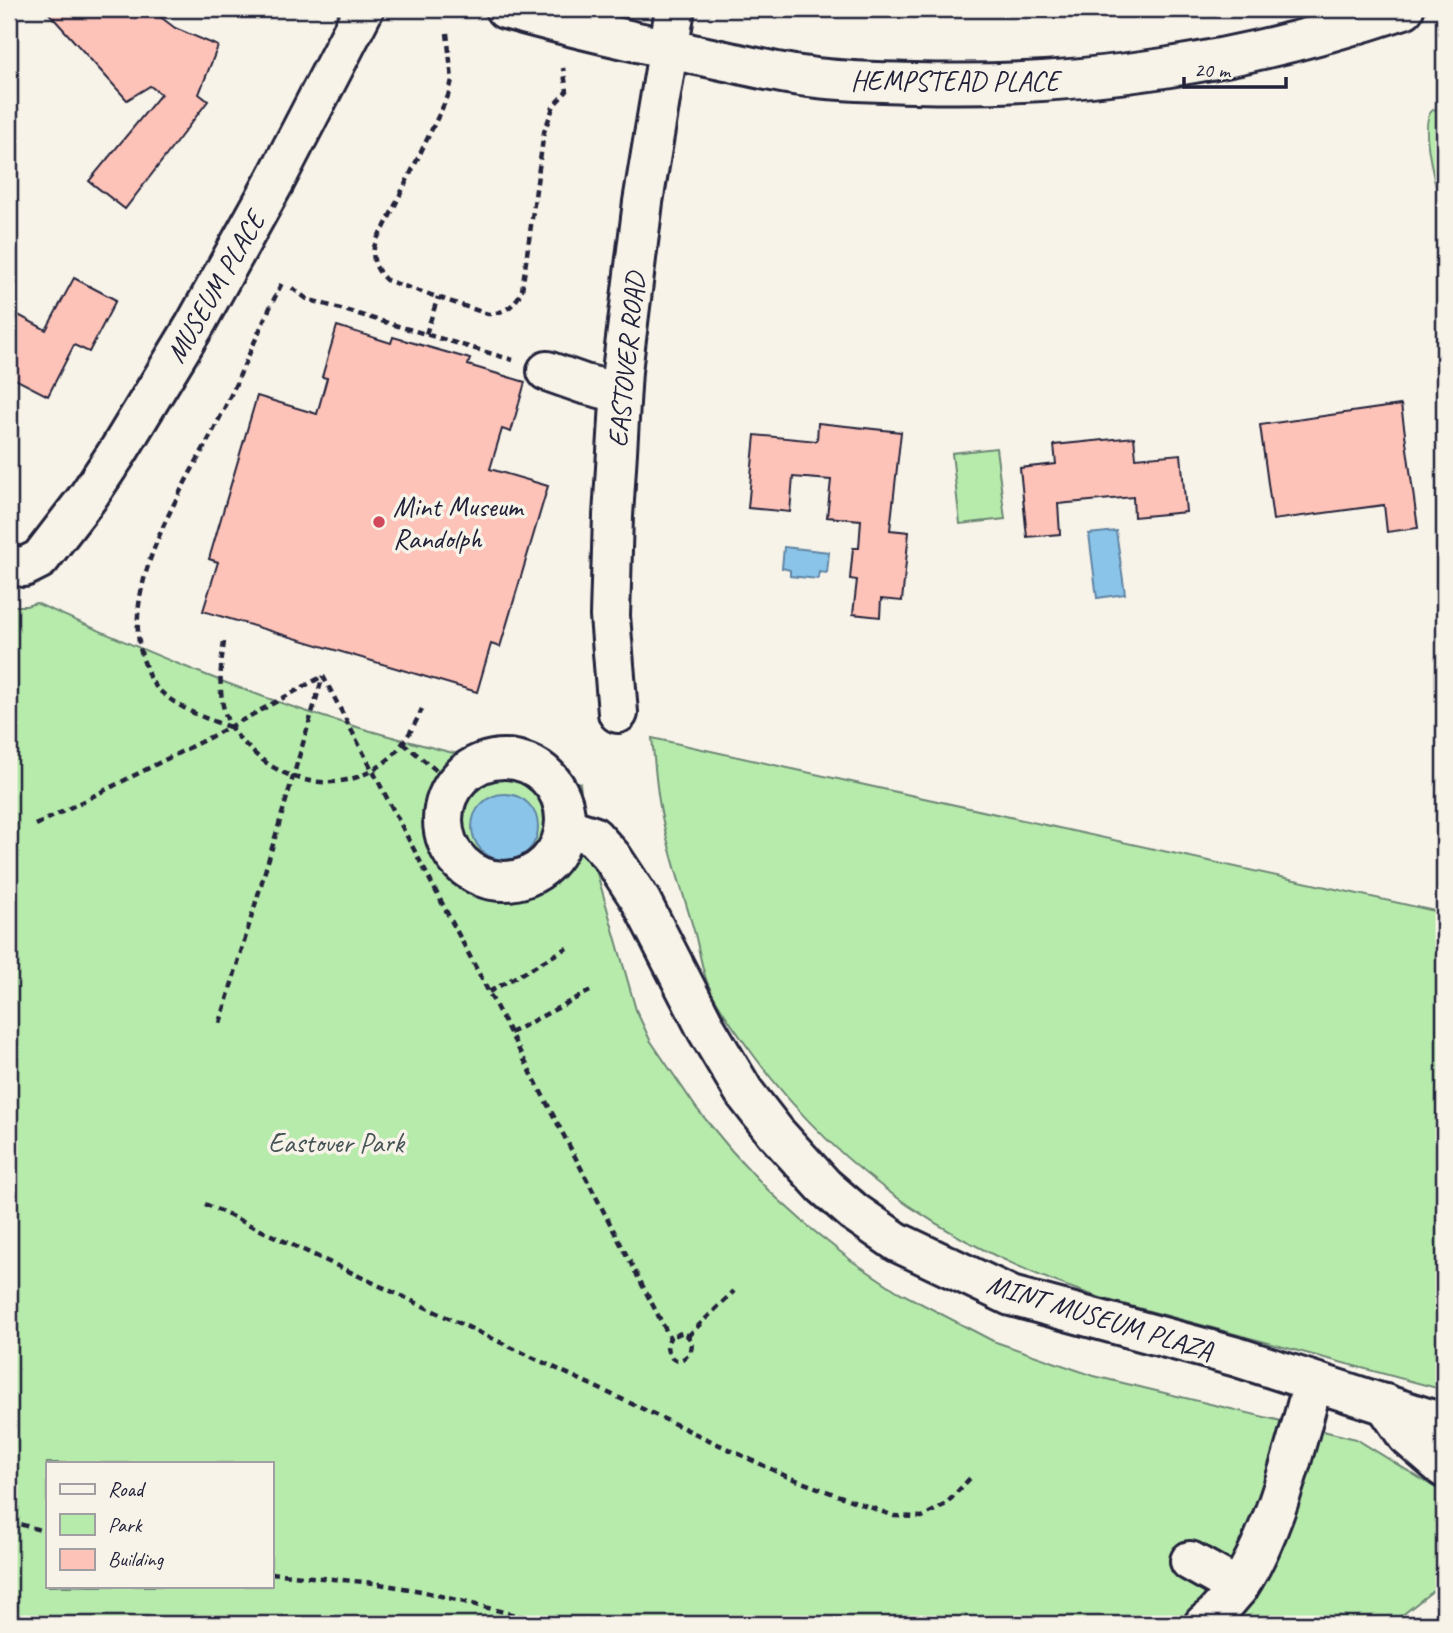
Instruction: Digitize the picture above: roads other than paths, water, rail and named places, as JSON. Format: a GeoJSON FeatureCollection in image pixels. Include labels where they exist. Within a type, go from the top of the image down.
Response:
{"type":"FeatureCollection","features":[{"type":"Feature","properties":{"kind":"street","name":"MUSEUM PLACE"},"geometry":{"type":"LineString","coordinates":[[9,565],[24,567],[40,559],[87,498],[119,450],[195,325],[276,179],[363,9]]}},
{"type":"Feature","properties":{"kind":"street","name":"HEMPSTEAD PLACE"},"geometry":{"type":"LineString","coordinates":[[505,9],[668,49],[808,77],[985,85],[1102,78],[1218,60],[1286,45],[1404,9]]}},
{"type":"Feature","properties":{"kind":"street","name":"EASTOVER ROAD"},"geometry":{"type":"LineString","coordinates":[[618,713],[610,616],[620,393],[643,202],[675,9]]}},
{"type":"Feature","properties":{"kind":"street"},"geometry":{"type":"LineString","coordinates":[[547,371],[620,393]]}},
{"type":"Feature","properties":{"kind":"street"},"geometry":{"type":"LineString","coordinates":[[511,758],[534,766],[552,781],[563,803],[565,827],[558,850],[542,868],[521,879],[497,881],[474,874],[456,859],[444,837],[443,813],[450,790],[465,772],[487,760],[511,758]]}},
{"type":"Feature","properties":{"kind":"street","name":"MINT MUSEUM PLAZA"},"geometry":{"type":"LineString","coordinates":[[565,827],[593,836],[612,857],[641,901],[707,1030],[744,1092],[775,1132],[824,1186],[854,1212],[897,1242],[1011,1296],[1237,1357],[1427,1418],[1444,1430]]}},
{"type":"Feature","properties":{"kind":"street"},"geometry":{"type":"LineString","coordinates":[[1204,1624],[1238,1588],[1261,1548],[1313,1382]]}},
{"type":"Feature","properties":{"kind":"street"},"geometry":{"type":"LineString","coordinates":[[1385,1404],[1407,1436],[1444,1468]]}},
{"type":"Feature","properties":{"kind":"street"},"geometry":{"type":"LineString","coordinates":[[1190,1561],[1238,1588]]}},
{"type":"Feature","properties":{"kind":"water"},"geometry":{"type":"Polygon","coordinates":[[[1116,531],[1125,594],[1097,598],[1089,534],[1116,531]]]}},
{"type":"Feature","properties":{"kind":"water"},"geometry":{"type":"Polygon","coordinates":[[[784,547],[829,552],[827,573],[819,572],[818,579],[790,576],[790,570],[782,568],[784,547]]]}},
{"type":"Feature","properties":{"kind":"water"},"geometry":{"type":"Polygon","coordinates":[[[505,794],[518,797],[528,804],[535,814],[538,827],[535,840],[528,850],[518,857],[505,860],[492,857],[482,850],[475,840],[472,827],[475,814],[482,804],[492,797],[505,794]]]}},
{"type":"Feature","properties":{"kind":"place","name":"Mint Museum Randolph"},"geometry":{"type":"Point","coordinates":[379,522]}},
{"type":"Feature","properties":{"kind":"park label","name":"Eastover Park"},"geometry":{"type":"Point","coordinates":[336,1142]}}]}
